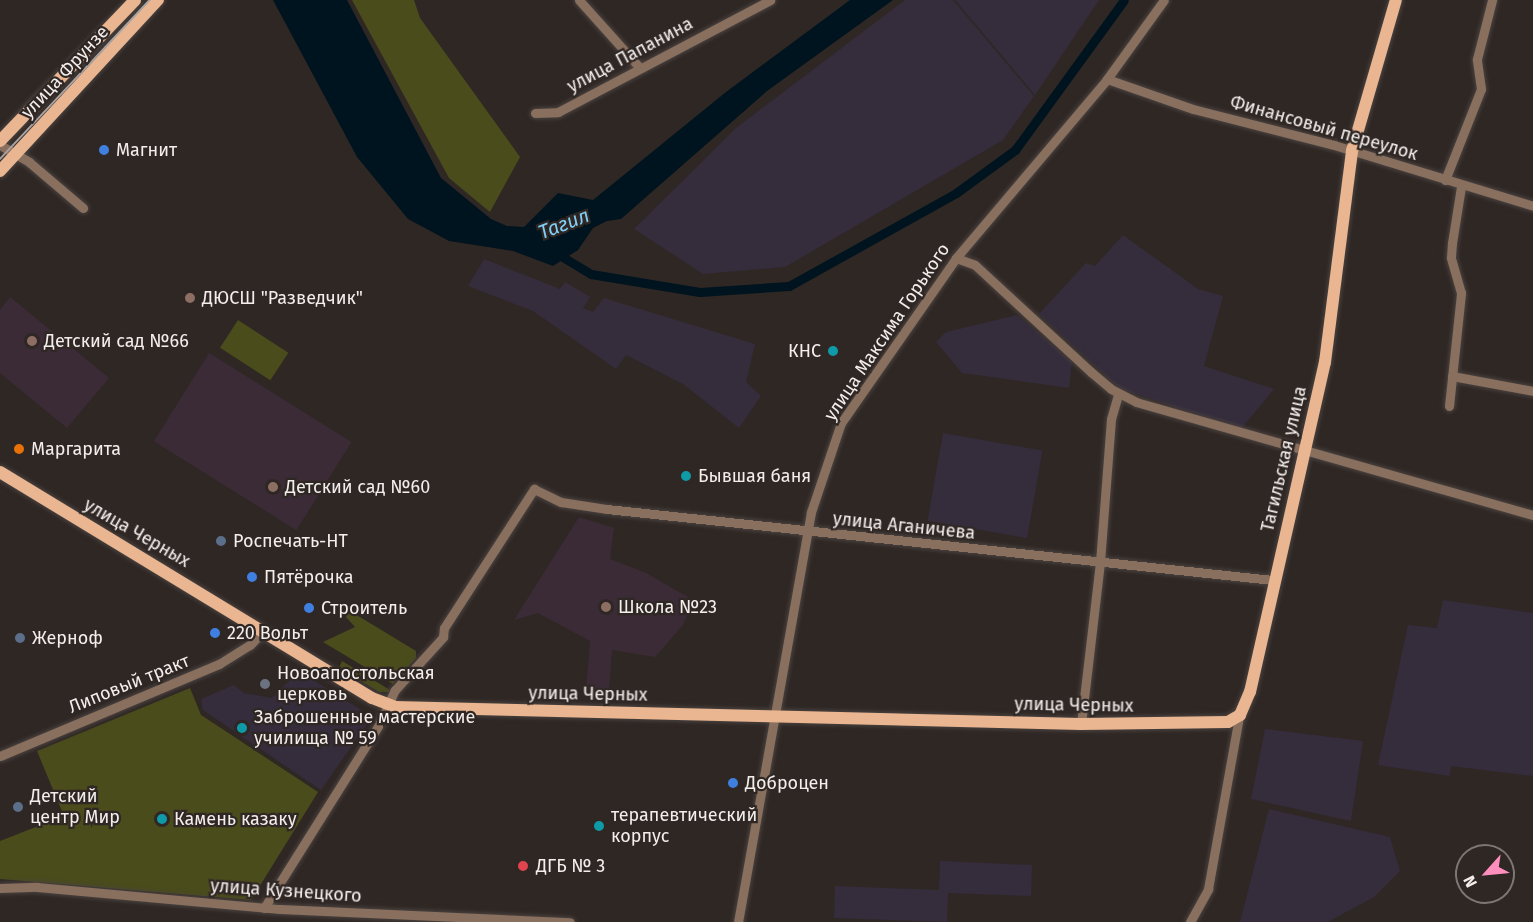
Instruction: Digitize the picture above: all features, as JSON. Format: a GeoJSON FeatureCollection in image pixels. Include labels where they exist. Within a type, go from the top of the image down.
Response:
{"type":"FeatureCollection","features":[{"type":"Feature","properties":{"kind":"main road","name":"улица Фрунзе"},"geometry":{"type":"LineString","coordinates":[[0,143],[135,0]]}},
{"type":"Feature","properties":{"kind":"main road","name":"улица Фрунзе"},"geometry":{"type":"LineString","coordinates":[[0,171],[14,152],[158,0]]}},
{"type":"Feature","properties":{"kind":"main road","name":"Тагильская улица"},"geometry":{"type":"LineString","coordinates":[[1239,716],[1250,692],[1333,318],[1352,151],[1396,0]]}},
{"type":"Feature","properties":{"kind":"main road","name":"улица Черных"},"geometry":{"type":"LineString","coordinates":[[0,472],[388,704],[415,710],[1081,724],[1216,724],[1239,716]]}},
{"type":"Feature","properties":{"kind":"street"},"geometry":{"type":"LineString","coordinates":[[579,0],[640,68]]}},
{"type":"Feature","properties":{"kind":"street","name":"улица Папанина"},"geometry":{"type":"LineString","coordinates":[[536,113],[558,112],[770,0]]}},
{"type":"Feature","properties":{"kind":"street","name":"улица Максима Горького"},"geometry":{"type":"LineString","coordinates":[[738,922],[807,533],[841,423],[956,258],[1107,78],[1164,0]]}},
{"type":"Feature","properties":{"kind":"street"},"geometry":{"type":"LineString","coordinates":[[1445,180],[1481,89],[1477,58],[1492,0]]}},
{"type":"Feature","properties":{"kind":"street","name":"Финансовый переулок"},"geometry":{"type":"LineString","coordinates":[[1107,78],[1193,110],[1352,151],[1461,187],[1533,206]]}},
{"type":"Feature","properties":{"kind":"street"},"geometry":{"type":"LineString","coordinates":[[0,143],[83,208]]}},
{"type":"Feature","properties":{"kind":"street"},"geometry":{"type":"LineString","coordinates":[[1449,406],[1461,292],[1451,250],[1461,187]]}},
{"type":"Feature","properties":{"kind":"street"},"geometry":{"type":"LineString","coordinates":[[956,258],[975,265],[995,281],[1118,394],[1170,414],[1303,453],[1533,515]]}},
{"type":"Feature","properties":{"kind":"street"},"geometry":{"type":"LineString","coordinates":[[1452,375],[1533,391]]}},
{"type":"Feature","properties":{"kind":"street"},"geometry":{"type":"LineString","coordinates":[[1081,724],[1100,562],[1111,419],[1118,394]]}},
{"type":"Feature","properties":{"kind":"street","name":"улица Аганичева"},"geometry":{"type":"LineString","coordinates":[[388,704],[395,690],[444,637],[444,628],[534,489],[573,504],[807,533],[1274,580]]}},
{"type":"Feature","properties":{"kind":"street","name":"Липовый тракт"},"geometry":{"type":"LineString","coordinates":[[0,756],[219,664],[250,645],[263,631]]}},
{"type":"Feature","properties":{"kind":"street"},"geometry":{"type":"LineString","coordinates":[[264,908],[388,704]]}},
{"type":"Feature","properties":{"kind":"street","name":"Тагильская улица"},"geometry":{"type":"LineString","coordinates":[[1190,922],[1208,889],[1239,716]]}},
{"type":"Feature","properties":{"kind":"street","name":"улица Кузнецкого"},"geometry":{"type":"LineString","coordinates":[[0,888],[37,887],[264,908],[570,922]]}},
{"type":"Feature","properties":{"kind":"shaded area"},"geometry":{"type":"Polygon","coordinates":[[[352,0],[414,0],[420,18],[520,157],[490,212],[449,178],[352,0]]]}},
{"type":"Feature","properties":{"kind":"shaded area"},"geometry":{"type":"Polygon","coordinates":[[[905,0],[953,0],[1034,96],[1003,140],[785,267],[703,274],[634,229],[736,128],[905,0]]]}},
{"type":"Feature","properties":{"kind":"shaded area"},"geometry":{"type":"Polygon","coordinates":[[[955,0],[1099,0],[1035,95],[955,0]]]}},
{"type":"Feature","properties":{"kind":"shaded area"},"geometry":{"type":"Polygon","coordinates":[[[1123,235],[1198,289],[1223,296],[1204,366],[1274,389],[1241,429],[1119,388],[1039,314],[1086,263],[1095,266],[1123,235]]]}},
{"type":"Feature","properties":{"kind":"shaded area"},"geometry":{"type":"Polygon","coordinates":[[[484,259],[560,289],[565,282],[590,297],[583,308],[593,312],[604,298],[755,344],[746,382],[761,396],[739,428],[683,384],[626,355],[616,369],[533,311],[468,286],[484,259]]]}},
{"type":"Feature","properties":{"kind":"shaded area","name":"Детский сад №66"},"geometry":{"type":"Polygon","coordinates":[[[10,297],[109,378],[67,428],[0,373],[0,310],[10,297]]]}},
{"type":"Feature","properties":{"kind":"shaded area"},"geometry":{"type":"Polygon","coordinates":[[[1017,315],[1072,362],[1069,388],[962,373],[936,342],[946,332],[1017,315]]]}},
{"type":"Feature","properties":{"kind":"shaded area"},"geometry":{"type":"Polygon","coordinates":[[[238,320],[288,353],[270,380],[220,348],[238,320]]]}},
{"type":"Feature","properties":{"kind":"shaded area","name":"Детский сад №60"},"geometry":{"type":"Polygon","coordinates":[[[209,353],[351,442],[296,530],[154,441],[209,353]]]}},
{"type":"Feature","properties":{"kind":"shaded area"},"geometry":{"type":"Polygon","coordinates":[[[943,433],[1042,451],[1027,538],[928,521],[943,433]]]}},
{"type":"Feature","properties":{"kind":"shaded area","name":"Школа №23"},"geometry":{"type":"Polygon","coordinates":[[[579,517],[614,528],[610,559],[646,573],[693,600],[683,625],[655,657],[612,650],[609,692],[586,691],[590,641],[538,613],[514,620],[579,517]]]}},
{"type":"Feature","properties":{"kind":"shaded area"},"geometry":{"type":"Polygon","coordinates":[[[1443,600],[1533,613],[1533,776],[1451,766],[1450,776],[1378,765],[1408,625],[1437,628],[1443,600]]]}},
{"type":"Feature","properties":{"kind":"shaded area"},"geometry":{"type":"Polygon","coordinates":[[[350,611],[416,651],[416,658],[393,684],[323,642],[355,627],[346,617],[350,611]]]}},
{"type":"Feature","properties":{"kind":"shaded area"},"geometry":{"type":"Polygon","coordinates":[[[342,661],[390,690],[389,692],[379,692],[339,668],[342,661]]]}},
{"type":"Feature","properties":{"kind":"shaded area"},"geometry":{"type":"Polygon","coordinates":[[[299,671],[372,717],[321,790],[203,710],[201,699],[234,685],[244,693],[272,698],[299,671]]]}},
{"type":"Feature","properties":{"kind":"shaded area"},"geometry":{"type":"Polygon","coordinates":[[[190,688],[201,715],[318,792],[251,900],[0,879],[0,841],[64,816],[37,751],[190,688]]]}},
{"type":"Feature","properties":{"kind":"shaded area"},"geometry":{"type":"Polygon","coordinates":[[[1265,729],[1363,741],[1351,821],[1251,799],[1265,729]]]}},
{"type":"Feature","properties":{"kind":"shaded area"},"geometry":{"type":"Polygon","coordinates":[[[1269,809],[1390,837],[1400,871],[1374,897],[1328,922],[1240,922],[1269,809]]]}},
{"type":"Feature","properties":{"kind":"shaded area"},"geometry":{"type":"Polygon","coordinates":[[[940,861],[1032,865],[1031,896],[948,893],[947,922],[834,918],[835,886],[939,890],[940,861]]]}},
{"type":"Feature","properties":{"kind":"water","name":"Тагил"},"geometry":{"type":"Polygon","coordinates":[[[273,0],[347,0],[441,178],[491,219],[507,226],[524,227],[558,193],[593,200],[726,92],[850,0],[893,0],[767,91],[621,219],[607,221],[593,228],[578,250],[553,266],[513,251],[449,241],[408,219],[357,157],[273,0]]]}},
{"type":"Feature","properties":{"kind":"waterway"},"geometry":{"type":"LineString","coordinates":[[556,253],[591,274],[700,292],[789,286],[956,193],[1015,150],[1124,0]]}},
{"type":"Feature","properties":{"kind":"tram line"},"geometry":{"type":"LineString","coordinates":[[0,159],[150,0]]}},
{"type":"Feature","properties":{"kind":"place","name":"Магнит"},"geometry":{"type":"Point","coordinates":[104,150]}},
{"type":"Feature","properties":{"kind":"place","name":"ДЮСШ \"Разведчик\""},"geometry":{"type":"Point","coordinates":[190,298]}},
{"type":"Feature","properties":{"kind":"place","name":"Детский сад №66"},"geometry":{"type":"Point","coordinates":[32,341]}},
{"type":"Feature","properties":{"kind":"place","name":"КНС"},"geometry":{"type":"Point","coordinates":[833,351]}},
{"type":"Feature","properties":{"kind":"place","name":"Маргарита"},"geometry":{"type":"Point","coordinates":[19,449]}},
{"type":"Feature","properties":{"kind":"place","name":"Бывшая баня"},"geometry":{"type":"Point","coordinates":[686,476]}},
{"type":"Feature","properties":{"kind":"place","name":"Детский сад №60"},"geometry":{"type":"Point","coordinates":[273,487]}},
{"type":"Feature","properties":{"kind":"place","name":"Роспечать-НТ"},"geometry":{"type":"Point","coordinates":[221,541]}},
{"type":"Feature","properties":{"kind":"place","name":"Пятёрочка"},"geometry":{"type":"Point","coordinates":[252,577]}},
{"type":"Feature","properties":{"kind":"place","name":"Школа №23"},"geometry":{"type":"Point","coordinates":[606,607]}},
{"type":"Feature","properties":{"kind":"place","name":"Строитель"},"geometry":{"type":"Point","coordinates":[309,608]}},
{"type":"Feature","properties":{"kind":"place","name":"220 Вольт"},"geometry":{"type":"Point","coordinates":[215,633]}},
{"type":"Feature","properties":{"kind":"place","name":"Жерноф"},"geometry":{"type":"Point","coordinates":[20,638]}},
{"type":"Feature","properties":{"kind":"place","name":"Новоапостольская церковь"},"geometry":{"type":"Point","coordinates":[265,684]}},
{"type":"Feature","properties":{"kind":"place","name":"Заброшенные мастерские училища № 59"},"geometry":{"type":"Point","coordinates":[242,728]}},
{"type":"Feature","properties":{"kind":"place","name":"Доброцен"},"geometry":{"type":"Point","coordinates":[733,783]}},
{"type":"Feature","properties":{"kind":"place","name":"Детский центр Мир"},"geometry":{"type":"Point","coordinates":[18,807]}},
{"type":"Feature","properties":{"kind":"place","name":"Камень казаку"},"geometry":{"type":"Point","coordinates":[162,819]}},
{"type":"Feature","properties":{"kind":"place","name":"терапевтический корпус"},"geometry":{"type":"Point","coordinates":[599,826]}},
{"type":"Feature","properties":{"kind":"place","name":"ДГБ № 3"},"geometry":{"type":"Point","coordinates":[523,866]}}]}
